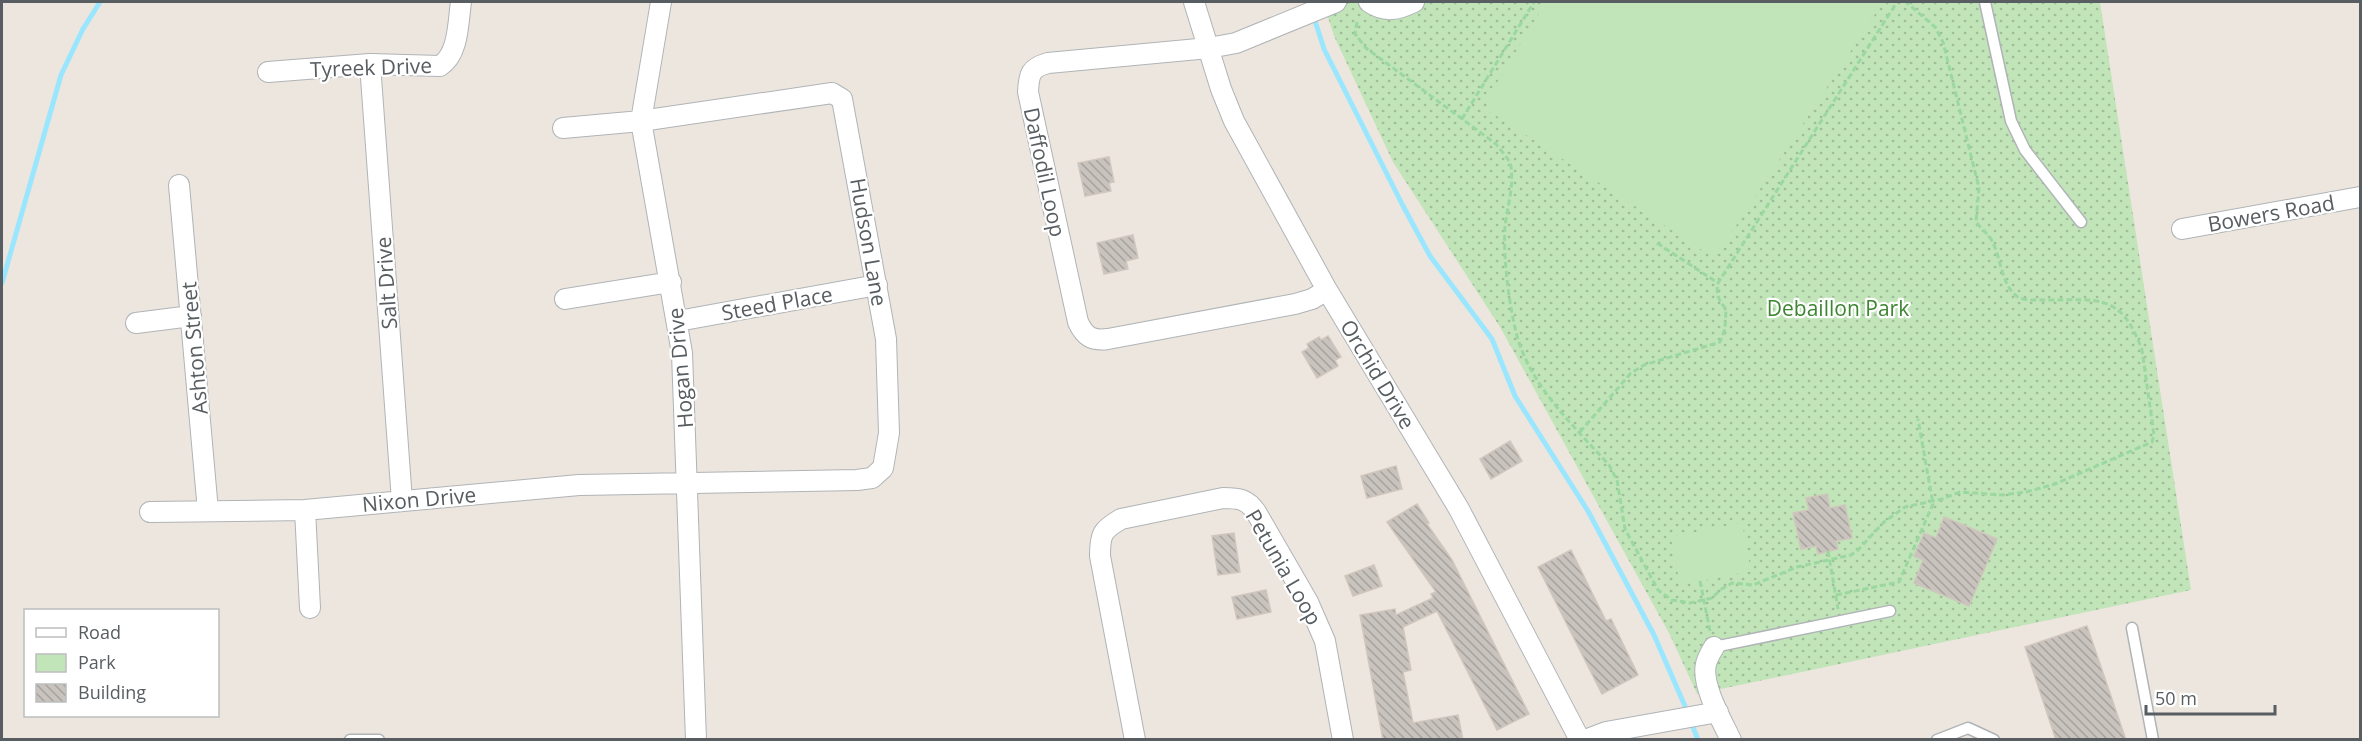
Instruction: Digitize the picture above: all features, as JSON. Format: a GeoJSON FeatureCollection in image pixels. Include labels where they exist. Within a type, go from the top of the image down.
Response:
{"type":"FeatureCollection","features":[{"type":"Feature","properties":{"kind":"street","name":"Tyreek Drive"},"geometry":{"type":"LineString","coordinates":[[268,72],[370,64],[434,67],[443,64],[453,48],[461,2]]}},
{"type":"Feature","properties":{"kind":"street","name":"Hogan Drive"},"geometry":{"type":"LineString","coordinates":[[662,2],[641,121],[682,353],[696,740]]}},
{"type":"Feature","properties":{"kind":"street","name":"Orchid Drive"},"geometry":{"type":"LineString","coordinates":[[1194,2],[1221,89],[1234,122],[1328,290],[1459,509],[1582,740]]}},
{"type":"Feature","properties":{"kind":"street"},"geometry":{"type":"LineString","coordinates":[[1369,2],[1382,9],[1400,9],[1414,2]]}},
{"type":"Feature","properties":{"kind":"street","name":"Daffodil Loop"},"geometry":{"type":"LineString","coordinates":[[1328,290],[1312,299],[1294,304],[1108,339],[1089,338],[1082,331],[1078,322],[1029,101],[1029,79],[1037,66],[1048,63],[1209,48],[1236,43],[1331,3]]}},
{"type":"Feature","properties":{"kind":"street","name":"Salt Drive"},"geometry":{"type":"LineString","coordinates":[[370,64],[402,501]]}},
{"type":"Feature","properties":{"kind":"street","name":"Hudson Lane"},"geometry":{"type":"LineString","coordinates":[[564,128],[641,121],[832,93],[842,99],[886,339],[889,433],[883,468],[872,478],[857,480],[688,482]]}},
{"type":"Feature","properties":{"kind":"street","name":"Ashton Street"},"geometry":{"type":"LineString","coordinates":[[179,185],[208,511]]}},
{"type":"Feature","properties":{"kind":"street","name":"Bowers Road"},"geometry":{"type":"LineString","coordinates":[[2182,229],[2361,197]]}},
{"type":"Feature","properties":{"kind":"street"},"geometry":{"type":"LineString","coordinates":[[565,299],[671,282]]}},
{"type":"Feature","properties":{"kind":"street","name":"Steed Place"},"geometry":{"type":"LineString","coordinates":[[678,321],[877,285]]}},
{"type":"Feature","properties":{"kind":"street"},"geometry":{"type":"LineString","coordinates":[[136,323],[191,316]]}},
{"type":"Feature","properties":{"kind":"street","name":"Nixon Drive"},"geometry":{"type":"LineString","coordinates":[[150,512],[305,510],[579,485],[688,482]]}},
{"type":"Feature","properties":{"kind":"street","name":"Petunia Loop"},"geometry":{"type":"LineString","coordinates":[[1135,740],[1100,556],[1103,533],[1108,526],[1121,519],[1223,498],[1238,498],[1251,504],[1308,602],[1328,654],[1343,740]]}},
{"type":"Feature","properties":{"kind":"street"},"geometry":{"type":"LineString","coordinates":[[305,510],[310,608]]}},
{"type":"Feature","properties":{"kind":"street"},"geometry":{"type":"LineString","coordinates":[[1714,647],[1706,664],[1706,673],[1718,711],[1731,740]]}},
{"type":"Feature","properties":{"kind":"street"},"geometry":{"type":"LineString","coordinates":[[1582,740],[1606,732],[1718,711]]}},
{"type":"Feature","properties":{"kind":"lane"},"geometry":{"type":"LineString","coordinates":[[1985,2],[2011,121],[2025,150],[2081,222]]}},
{"type":"Feature","properties":{"kind":"lane"},"geometry":{"type":"LineString","coordinates":[[1714,647],[1890,611]]}},
{"type":"Feature","properties":{"kind":"lane"},"geometry":{"type":"LineString","coordinates":[[2132,628],[2153,740]]}},
{"type":"Feature","properties":{"kind":"lane"},"geometry":{"type":"LineString","coordinates":[[1937,740],[1968,728],[1994,740]]}},
{"type":"Feature","properties":{"kind":"lane"},"geometry":{"type":"LineString","coordinates":[[350,740],[379,740]]}},
{"type":"Feature","properties":{"kind":"path"},"geometry":{"type":"LineString","coordinates":[[1462,119],[1534,2]]}},
{"type":"Feature","properties":{"kind":"path"},"geometry":{"type":"LineString","coordinates":[[1580,433],[1631,373],[1644,365],[1720,342],[1725,329],[1726,309],[1719,301],[1717,293],[1719,283],[1897,2]]}},
{"type":"Feature","properties":{"kind":"path"},"geometry":{"type":"LineString","coordinates":[[1357,22],[1354,34],[1366,48],[1496,144],[1510,164],[1512,184],[1505,227],[1505,263],[1517,335],[1530,371],[1539,386],[1609,465],[1617,480],[1625,529],[1658,590],[1672,600],[1689,603],[1712,598],[1732,583],[1753,585],[1797,567],[1851,555],[1884,522],[1905,507],[1960,492],[2001,495],[2026,492],[2055,484],[2152,442],[2154,435],[2142,350],[2138,337],[2114,305],[2096,300],[2030,300],[2019,298],[2010,290],[1993,241],[1976,222],[1979,188],[1943,42],[1935,27],[1906,2]]}},
{"type":"Feature","properties":{"kind":"path"},"geometry":{"type":"LineString","coordinates":[[1657,243],[1719,283]]}},
{"type":"Feature","properties":{"kind":"path"},"geometry":{"type":"LineString","coordinates":[[1836,595],[1899,582],[1932,506],[1918,419]]}},
{"type":"Feature","properties":{"kind":"path"},"geometry":{"type":"LineString","coordinates":[[1828,551],[1841,621]]}},
{"type":"Feature","properties":{"kind":"path"},"geometry":{"type":"LineString","coordinates":[[1700,581],[1714,647]]}},
{"type":"Feature","properties":{"kind":"green space","name":"Debaillon Park"},"geometry":{"type":"Polygon","coordinates":[[[1323,2],[2100,2],[2191,590],[1697,694],[1670,635],[1500,327],[1393,162],[1334,36],[1323,2]]]}},
{"type":"Feature","properties":{"kind":"green space"},"geometry":{"type":"Polygon","coordinates":[[[1546,2],[1883,2],[1720,250],[1705,252],[1489,111],[1487,99],[1546,2]]]}},
{"type":"Feature","properties":{"kind":"green space"},"geometry":{"type":"Polygon","coordinates":[[[1742,523],[1751,571],[1680,585],[1671,537],[1742,523]]]}},
{"type":"Feature","properties":{"kind":"building"},"geometry":{"type":"Polygon","coordinates":[[[1109,157],[1114,182],[1109,183],[1111,191],[1085,196],[1078,163],[1109,157]]]}},
{"type":"Feature","properties":{"kind":"building"},"geometry":{"type":"Polygon","coordinates":[[[1133,235],[1138,258],[1126,261],[1128,269],[1104,274],[1097,243],[1133,235]]]}},
{"type":"Feature","properties":{"kind":"building"},"geometry":{"type":"Polygon","coordinates":[[[1328,336],[1341,357],[1335,360],[1338,366],[1317,378],[1302,352],[1309,348],[1307,344],[1319,337],[1321,340],[1328,336]]]}},
{"type":"Feature","properties":{"kind":"building"},"geometry":{"type":"Polygon","coordinates":[[[1510,441],[1522,461],[1491,479],[1480,459],[1510,441]]]}},
{"type":"Feature","properties":{"kind":"building"},"geometry":{"type":"Polygon","coordinates":[[[1396,466],[1402,489],[1367,498],[1361,476],[1396,466]]]}},
{"type":"Feature","properties":{"kind":"building"},"geometry":{"type":"Polygon","coordinates":[[[1827,494],[1830,508],[1845,505],[1852,538],[1836,541],[1838,549],[1818,554],[1816,546],[1801,549],[1793,513],[1809,510],[1806,498],[1827,494]]]}},
{"type":"Feature","properties":{"kind":"building"},"geometry":{"type":"Polygon","coordinates":[[[1417,504],[1429,523],[1427,524],[1452,560],[1529,714],[1497,730],[1437,611],[1403,627],[1411,670],[1403,672],[1413,723],[1458,715],[1463,740],[1383,740],[1360,615],[1395,609],[1396,615],[1433,598],[1431,594],[1436,592],[1387,522],[1417,504]]]}},
{"type":"Feature","properties":{"kind":"building"},"geometry":{"type":"Polygon","coordinates":[[[1944,517],[1997,539],[1969,606],[1914,583],[1923,560],[1914,556],[1924,533],[1936,538],[1944,517]]]}},
{"type":"Feature","properties":{"kind":"building"},"geometry":{"type":"Polygon","coordinates":[[[1234,533],[1240,572],[1218,575],[1212,536],[1234,533]]]}},
{"type":"Feature","properties":{"kind":"building"},"geometry":{"type":"Polygon","coordinates":[[[1571,550],[1606,621],[1611,619],[1638,675],[1602,694],[1538,567],[1571,550]]]}},
{"type":"Feature","properties":{"kind":"building"},"geometry":{"type":"Polygon","coordinates":[[[1374,565],[1382,586],[1353,596],[1345,576],[1374,565]]]}},
{"type":"Feature","properties":{"kind":"building"},"geometry":{"type":"Polygon","coordinates":[[[1266,590],[1271,612],[1237,619],[1232,597],[1266,590]]]}},
{"type":"Feature","properties":{"kind":"building"},"geometry":{"type":"Polygon","coordinates":[[[2087,626],[2126,740],[2056,740],[2025,647],[2087,626]]]}},
{"type":"Feature","properties":{"kind":"waterway"},"geometry":{"type":"LineString","coordinates":[[2,283],[61,75],[83,29],[100,2]]}},
{"type":"Feature","properties":{"kind":"waterway"},"geometry":{"type":"LineString","coordinates":[[1309,2],[1324,49],[1402,204],[1430,256],[1492,339],[1515,396],[1588,511],[1654,635],[1688,713]]}},
{"type":"Feature","properties":{"kind":"waterway"},"geometry":{"type":"LineString","coordinates":[[1691,722],[1698,740]]}}]}
